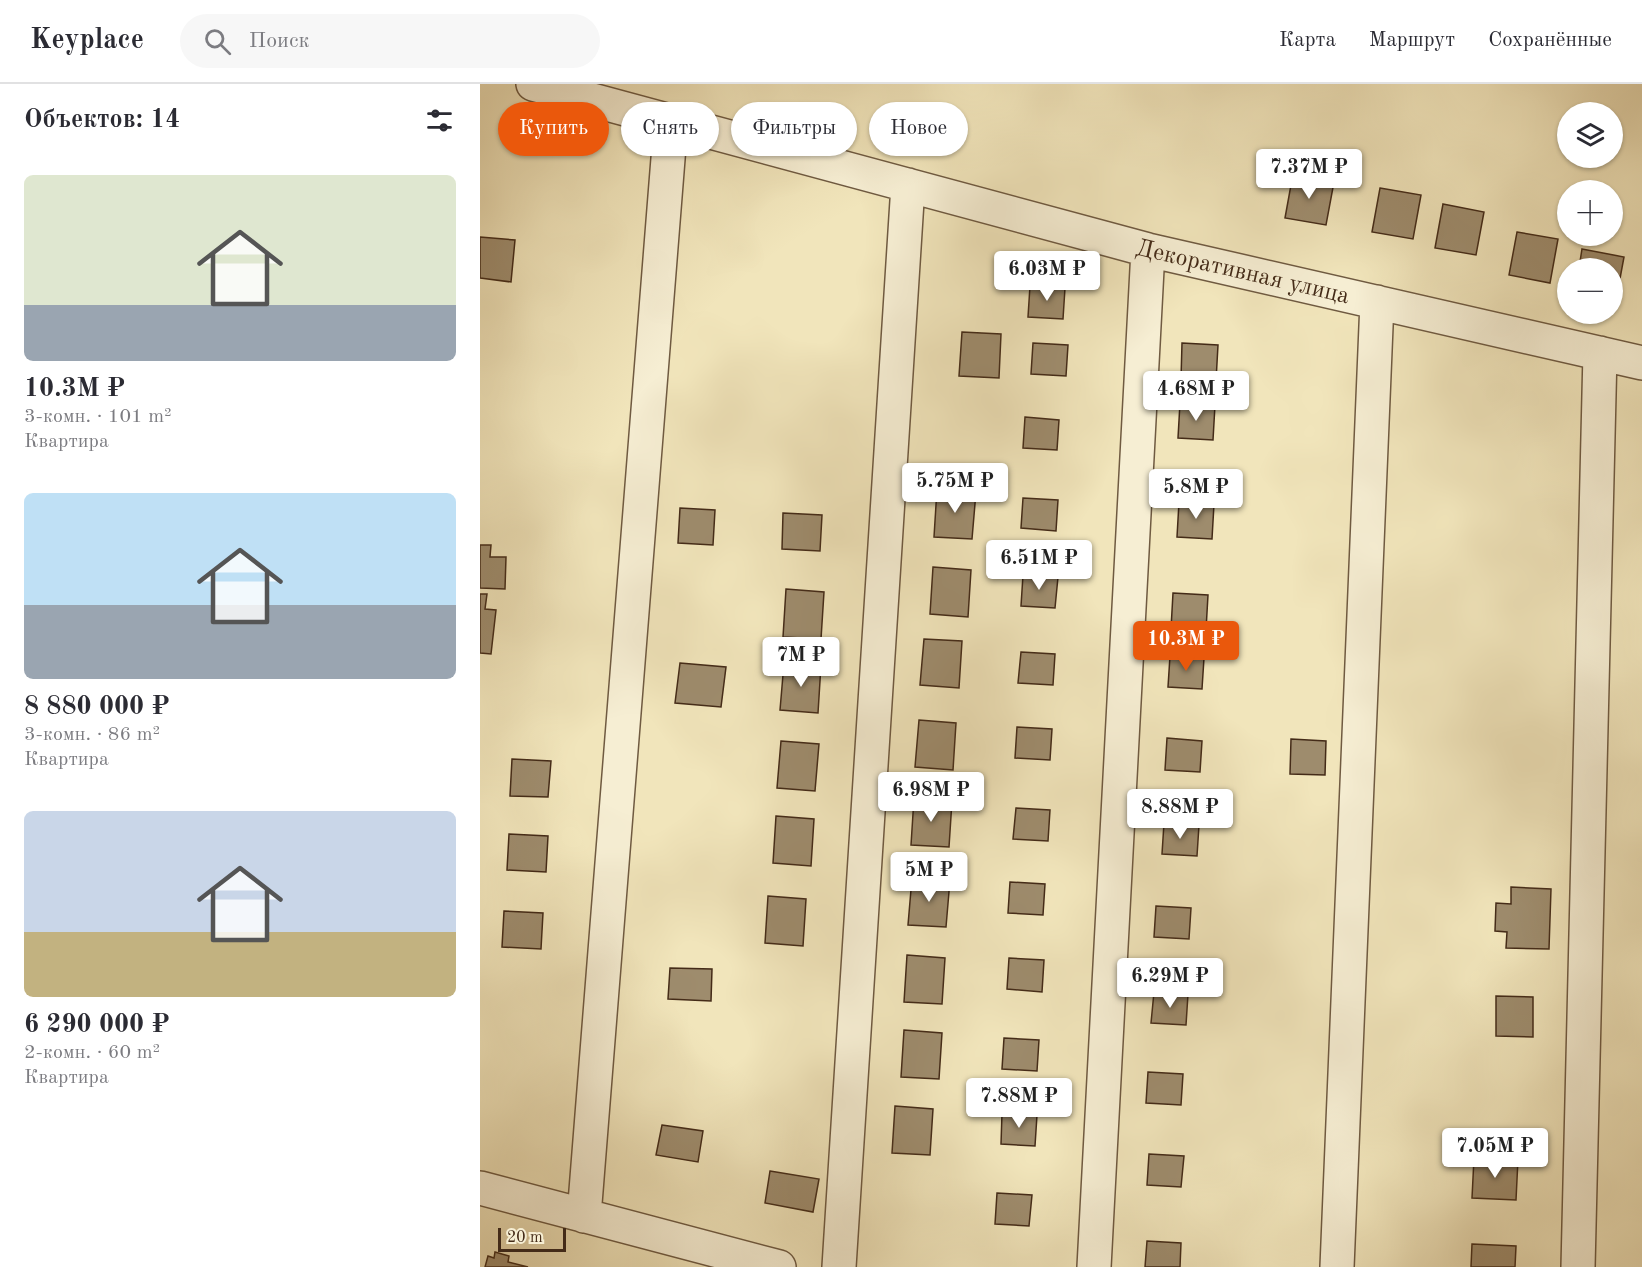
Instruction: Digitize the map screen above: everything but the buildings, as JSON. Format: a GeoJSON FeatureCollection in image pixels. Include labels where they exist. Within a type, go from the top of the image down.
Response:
{"type":"FeatureCollection","features":[{"type":"Feature","properties":{"kind":"street","name":"Декоративная улица"},"geometry":{"type":"LineString","coordinates":[[533,84],[621,108]]}},
{"type":"Feature","properties":{"kind":"street","name":"Декоративная улица"},"geometry":{"type":"LineString","coordinates":[[719,134],[1148,250],[1642,363]]}},
{"type":"Feature","properties":{"kind":"street"},"geometry":{"type":"LineString","coordinates":[[584,1216],[668,156]]}},
{"type":"Feature","properties":{"kind":"street"},"geometry":{"type":"LineString","coordinates":[[839,1267],[908,185]]}},
{"type":"Feature","properties":{"kind":"street"},"geometry":{"type":"LineString","coordinates":[[1094,1267],[1148,250]]}},
{"type":"Feature","properties":{"kind":"street"},"geometry":{"type":"LineString","coordinates":[[1337,1267],[1377,302]]}},
{"type":"Feature","properties":{"kind":"street"},"geometry":{"type":"LineString","coordinates":[[1578,1267],[1600,353]]}},
{"type":"Feature","properties":{"kind":"street"},"geometry":{"type":"LineString","coordinates":[[480,1188],[779,1267]]}}]}
